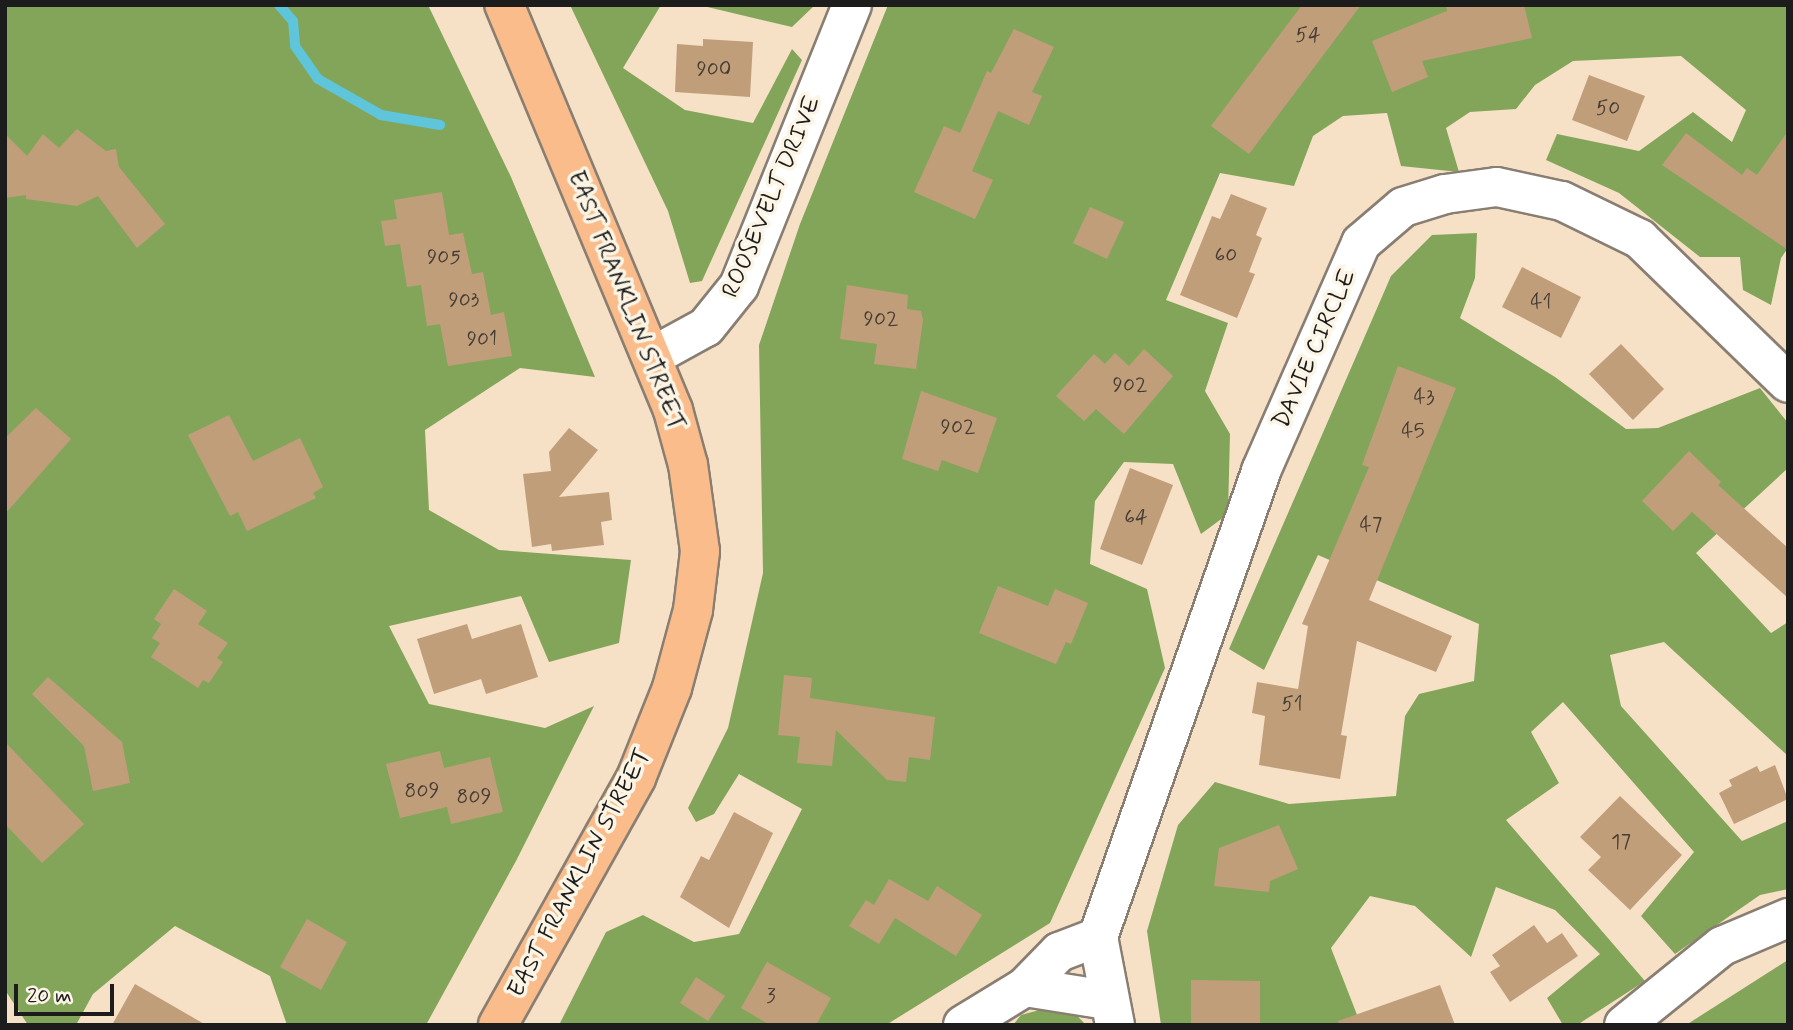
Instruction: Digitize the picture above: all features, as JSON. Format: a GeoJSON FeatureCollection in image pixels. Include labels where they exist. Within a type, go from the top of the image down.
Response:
{"type":"FeatureCollection","features":[{"type":"Feature","properties":{"kind":"main road","name":"EAST FRANKLIN STREET"},"geometry":{"type":"LineString","coordinates":[[498,1025],[636,778],[672,688],[693,610],[699,551],[688,465],[653,356],[504,5]]}},
{"type":"Feature","properties":{"kind":"street","name":"ROOSEVELT DRIVE"},"geometry":{"type":"LineString","coordinates":[[653,356],[706,327],[739,286],[852,5]]}},
{"type":"Feature","properties":{"kind":"street","name":"DAVIE CIRCLE"},"geometry":{"type":"LineString","coordinates":[[1025,987],[1111,1012],[1098,937],[1261,471],[1361,243],[1404,207],[1445,194],[1497,187],[1562,201],[1640,239],[1788,383]]}},
{"type":"Feature","properties":{"kind":"street"},"geometry":{"type":"LineString","coordinates":[[1624,1025],[1722,946],[1788,918]]}},
{"type":"Feature","properties":{"kind":"street"},"geometry":{"type":"LineString","coordinates":[[963,1025],[1025,987],[1059,952],[1098,937]]}},
{"type":"Feature","properties":{"kind":"green space"},"geometry":{"type":"Polygon","coordinates":[[[5,5],[428,5],[511,177],[595,377],[520,368],[425,430],[429,510],[499,550],[631,560],[619,643],[549,662],[521,596],[389,626],[429,704],[545,728],[594,706],[516,861],[426,1025],[287,1025],[270,976],[175,926],[93,994],[76,1025],[28,1025],[5,990],[5,5]]]}},
{"type":"Feature","properties":{"kind":"green space"},"geometry":{"type":"Polygon","coordinates":[[[570,5],[661,5],[623,68],[685,110],[753,123],[792,49],[802,60],[702,281],[690,283],[668,211],[570,5]]]}},
{"type":"Feature","properties":{"kind":"green space"},"geometry":{"type":"Polygon","coordinates":[[[699,5],[815,5],[792,27],[699,5]]]}},
{"type":"Feature","properties":{"kind":"green space"},"geometry":{"type":"Polygon","coordinates":[[[888,5],[1788,5],[1788,248],[1781,258],[1771,305],[1743,290],[1740,257],[1700,257],[1619,193],[1546,160],[1557,134],[1639,151],[1693,112],[1732,142],[1746,110],[1681,56],[1573,61],[1535,85],[1516,109],[1470,112],[1446,128],[1459,172],[1401,166],[1387,113],[1343,116],[1313,136],[1294,186],[1220,173],[1166,300],[1228,323],[1205,391],[1230,434],[1228,514],[1201,534],[1173,464],[1124,462],[1095,501],[1090,564],[1147,589],[1165,668],[1050,923],[886,1025],[559,1025],[606,932],[643,915],[694,942],[739,934],[802,809],[739,774],[714,814],[696,822],[688,808],[728,728],[763,573],[759,345],[800,224],[888,5]]]}},
{"type":"Feature","properties":{"kind":"green space"},"geometry":{"type":"Polygon","coordinates":[[[1477,233],[1475,278],[1460,318],[1555,377],[1626,429],[1658,428],[1760,388],[1788,423],[1788,468],[1696,553],[1771,633],[1788,622],[1788,756],[1664,642],[1610,655],[1621,706],[1742,841],[1788,821],[1788,889],[1760,895],[1675,954],[1641,916],[1694,852],[1563,702],[1531,732],[1559,783],[1506,820],[1645,981],[1577,1025],[1563,1025],[1547,998],[1600,954],[1555,910],[1496,887],[1471,957],[1415,906],[1370,896],[1331,948],[1361,1025],[1161,1025],[1147,931],[1178,825],[1215,782],[1289,804],[1396,796],[1405,716],[1419,694],[1474,681],[1479,624],[1318,555],[1264,670],[1229,649],[1391,276],[1432,235],[1477,233]]]}},
{"type":"Feature","properties":{"kind":"green space"},"geometry":{"type":"Polygon","coordinates":[[[1788,960],[1788,1025],[1686,1025],[1722,1002],[1788,960]]]}},
{"type":"Feature","properties":{"kind":"green space"},"geometry":{"type":"Polygon","coordinates":[[[1065,1003],[1086,1025],[1013,1025],[1021,1015],[1065,1003]]]}},
{"type":"Feature","properties":{"kind":"building"},"geometry":{"type":"Polygon","coordinates":[[[1302,5],[1361,5],[1249,154],[1211,126],[1302,5]]]}},
{"type":"Feature","properties":{"kind":"building"},"geometry":{"type":"Polygon","coordinates":[[[1446,5],[1524,5],[1532,38],[1422,61],[1428,77],[1392,92],[1372,41],[1447,11],[1446,5]]]}},
{"type":"Feature","properties":{"kind":"building"},"geometry":{"type":"Polygon","coordinates":[[[1014,29],[1054,47],[1032,92],[1042,96],[1029,125],[998,111],[972,171],[993,180],[975,219],[914,192],[944,126],[960,133],[987,71],[991,73],[1014,29]]]}},
{"type":"Feature","properties":{"kind":"building"},"geometry":{"type":"Polygon","coordinates":[[[703,39],[753,42],[750,97],[675,92],[677,44],[703,46],[703,39]]]}},
{"type":"Feature","properties":{"kind":"building"},"geometry":{"type":"Polygon","coordinates":[[[1589,75],[1645,96],[1627,141],[1572,120],[1589,75]]]}},
{"type":"Feature","properties":{"kind":"building"},"geometry":{"type":"Polygon","coordinates":[[[77,129],[106,151],[116,149],[119,167],[165,224],[137,248],[98,196],[77,206],[26,199],[26,195],[5,198],[5,134],[27,156],[43,134],[59,148],[77,129]]]}},
{"type":"Feature","properties":{"kind":"building"},"geometry":{"type":"Polygon","coordinates":[[[1788,131],[1788,250],[1662,165],[1686,133],[1742,175],[1747,168],[1757,175],[1788,131]]]}},
{"type":"Feature","properties":{"kind":"building"},"geometry":{"type":"Polygon","coordinates":[[[442,192],[449,235],[463,233],[472,274],[483,272],[491,315],[504,312],[512,356],[448,366],[440,324],[427,326],[421,285],[407,287],[400,244],[385,246],[381,221],[397,219],[394,200],[442,192]]]}},
{"type":"Feature","properties":{"kind":"building"},"geometry":{"type":"Polygon","coordinates":[[[1231,194],[1267,208],[1256,235],[1262,238],[1249,272],[1255,274],[1237,318],[1180,295],[1212,216],[1220,219],[1231,194]]]}},
{"type":"Feature","properties":{"kind":"building"},"geometry":{"type":"Polygon","coordinates":[[[1090,207],[1124,222],[1107,259],[1073,243],[1090,207]]]}},
{"type":"Feature","properties":{"kind":"building"},"geometry":{"type":"Polygon","coordinates":[[[1522,267],[1581,297],[1561,338],[1502,307],[1522,267]]]}},
{"type":"Feature","properties":{"kind":"building"},"geometry":{"type":"Polygon","coordinates":[[[847,285],[908,295],[907,309],[921,311],[923,320],[916,369],[874,364],[877,344],[840,339],[847,285]]]}},
{"type":"Feature","properties":{"kind":"building"},"geometry":{"type":"Polygon","coordinates":[[[1621,344],[1664,389],[1633,420],[1589,374],[1621,344]]]}},
{"type":"Feature","properties":{"kind":"building"},"geometry":{"type":"Polygon","coordinates":[[[1144,349],[1173,376],[1124,434],[1096,409],[1084,421],[1056,396],[1094,354],[1105,364],[1115,353],[1129,366],[1144,349]]]}},
{"type":"Feature","properties":{"kind":"building"},"geometry":{"type":"Polygon","coordinates":[[[1398,366],[1456,388],[1369,600],[1452,636],[1436,672],[1357,641],[1341,735],[1347,736],[1340,779],[1259,765],[1265,716],[1252,713],[1257,682],[1298,689],[1308,626],[1302,624],[1369,467],[1362,465],[1398,366]]]}},
{"type":"Feature","properties":{"kind":"building"},"geometry":{"type":"Polygon","coordinates":[[[921,391],[997,418],[978,473],[942,460],[938,471],[902,459],[921,391]]]}},
{"type":"Feature","properties":{"kind":"building"},"geometry":{"type":"Polygon","coordinates":[[[36,408],[71,439],[5,514],[5,438],[36,408]]]}},
{"type":"Feature","properties":{"kind":"building"},"geometry":{"type":"Polygon","coordinates":[[[229,415],[253,461],[300,438],[323,487],[313,493],[316,498],[247,531],[238,512],[230,516],[188,435],[229,415]]]}},
{"type":"Feature","properties":{"kind":"building"},"geometry":{"type":"Polygon","coordinates":[[[569,428],[598,450],[559,497],[609,492],[612,520],[601,522],[604,545],[552,551],[551,544],[532,547],[523,474],[551,471],[549,452],[569,428]]]}},
{"type":"Feature","properties":{"kind":"building"},"geometry":{"type":"Polygon","coordinates":[[[1689,451],[1721,482],[1718,485],[1788,548],[1788,598],[1692,512],[1673,531],[1642,501],[1689,451]]]}},
{"type":"Feature","properties":{"kind":"building"},"geometry":{"type":"Polygon","coordinates":[[[1130,468],[1173,485],[1142,565],[1100,549],[1130,468]]]}},
{"type":"Feature","properties":{"kind":"building"},"geometry":{"type":"Polygon","coordinates":[[[998,586],[1048,606],[1055,589],[1088,603],[1071,644],[1066,642],[1056,664],[979,633],[998,586]]]}},
{"type":"Feature","properties":{"kind":"building"},"geometry":{"type":"Polygon","coordinates":[[[174,589],[207,611],[198,624],[228,643],[217,658],[223,662],[209,683],[203,680],[198,688],[151,657],[160,643],[152,638],[161,624],[154,619],[174,589]]]}},
{"type":"Feature","properties":{"kind":"building"},"geometry":{"type":"Polygon","coordinates":[[[467,624],[472,639],[521,624],[538,677],[486,694],[481,679],[434,694],[417,639],[467,624]]]}},
{"type":"Feature","properties":{"kind":"building"},"geometry":{"type":"Polygon","coordinates":[[[784,675],[812,678],[810,698],[935,717],[930,760],[909,757],[906,782],[887,780],[836,730],[832,766],[797,763],[800,737],[778,735],[784,675]]]}},
{"type":"Feature","properties":{"kind":"building"},"geometry":{"type":"Polygon","coordinates":[[[48,677],[122,742],[130,783],[93,791],[84,746],[32,694],[48,677]]]}},
{"type":"Feature","properties":{"kind":"building"},"geometry":{"type":"Polygon","coordinates":[[[5,742],[84,824],[42,863],[5,824],[5,742]]]}},
{"type":"Feature","properties":{"kind":"building"},"geometry":{"type":"Polygon","coordinates":[[[440,751],[444,768],[490,757],[503,812],[451,824],[447,807],[400,818],[386,764],[440,751]]]}},
{"type":"Feature","properties":{"kind":"building"},"geometry":{"type":"Polygon","coordinates":[[[1775,765],[1788,799],[1734,824],[1719,793],[1732,786],[1729,780],[1757,766],[1760,772],[1775,765]]]}},
{"type":"Feature","properties":{"kind":"building"},"geometry":{"type":"Polygon","coordinates":[[[1620,796],[1682,855],[1630,910],[1588,870],[1601,857],[1580,837],[1620,796]]]}},
{"type":"Feature","properties":{"kind":"building"},"geometry":{"type":"Polygon","coordinates":[[[734,812],[773,833],[729,928],[680,897],[701,856],[709,860],[734,812]]]}},
{"type":"Feature","properties":{"kind":"building"},"geometry":{"type":"Polygon","coordinates":[[[1279,825],[1298,869],[1270,881],[1269,892],[1214,886],[1219,848],[1279,825]]]}},
{"type":"Feature","properties":{"kind":"building"},"geometry":{"type":"Polygon","coordinates":[[[889,879],[928,901],[937,886],[982,915],[956,956],[895,918],[879,944],[849,926],[866,900],[874,905],[889,879]]]}},
{"type":"Feature","properties":{"kind":"building"},"geometry":{"type":"Polygon","coordinates":[[[307,919],[347,942],[321,990],[280,967],[307,919]]]}},
{"type":"Feature","properties":{"kind":"building"},"geometry":{"type":"Polygon","coordinates":[[[1534,925],[1547,943],[1562,933],[1578,956],[1510,1002],[1490,972],[1500,966],[1492,955],[1534,925]]]}},
{"type":"Feature","properties":{"kind":"building"},"geometry":{"type":"Polygon","coordinates":[[[767,962],[831,998],[816,1025],[770,1025],[741,1008],[767,962]]]}},
{"type":"Feature","properties":{"kind":"building"},"geometry":{"type":"Polygon","coordinates":[[[696,977],[725,996],[708,1021],[680,1003],[696,977]]]}},
{"type":"Feature","properties":{"kind":"building"},"geometry":{"type":"Polygon","coordinates":[[[1191,980],[1260,981],[1260,1025],[1191,1025],[1191,980]]]}},
{"type":"Feature","properties":{"kind":"building"},"geometry":{"type":"Polygon","coordinates":[[[135,984],[206,1025],[112,1025],[135,984]]]}},
{"type":"Feature","properties":{"kind":"building"},"geometry":{"type":"Polygon","coordinates":[[[1440,985],[1455,1025],[1339,1025],[1338,1021],[1440,985]]]}},
{"type":"Feature","properties":{"kind":"waterway"},"geometry":{"type":"LineString","coordinates":[[279,5],[293,21],[295,46],[318,79],[381,115],[440,125]]}}]}
